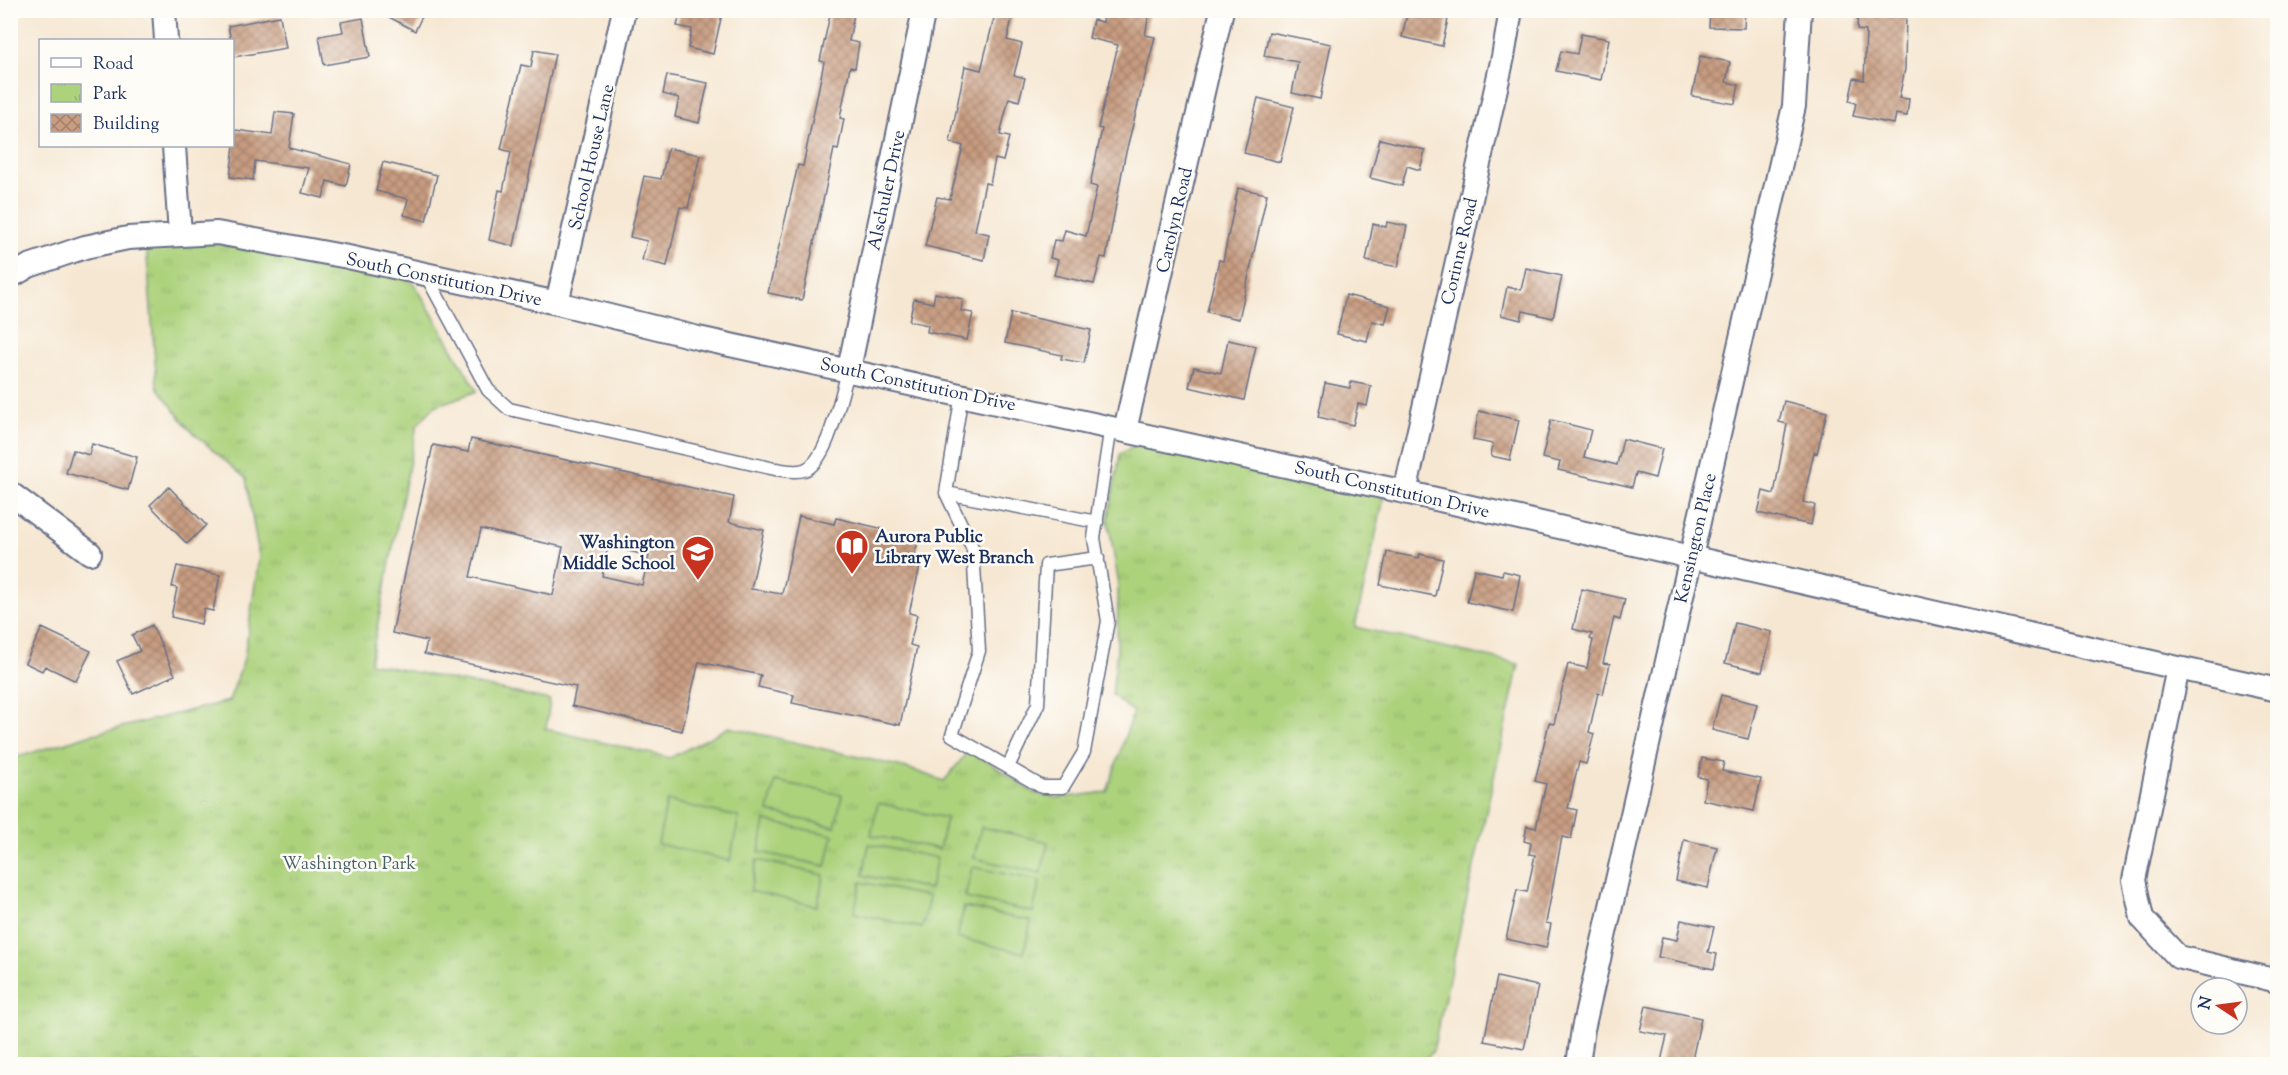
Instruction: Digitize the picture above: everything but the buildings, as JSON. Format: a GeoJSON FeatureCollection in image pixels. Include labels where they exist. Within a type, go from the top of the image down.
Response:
{"type":"FeatureCollection","features":[{"type":"Feature","properties":{"kind":"street"},"geometry":{"type":"LineString","coordinates":[[164,10],[166,39]]}},
{"type":"Feature","properties":{"kind":"street","name":"School House Lane"},"geometry":{"type":"LineString","coordinates":[[557,303],[624,10]]}},
{"type":"Feature","properties":{"kind":"street","name":"Alschuler Drive"},"geometry":{"type":"LineString","coordinates":[[849,369],[924,10]]}},
{"type":"Feature","properties":{"kind":"street","name":"Carolyn Road"},"geometry":{"type":"LineString","coordinates":[[1118,428],[1222,10]]}},
{"type":"Feature","properties":{"kind":"street","name":"Corinne Road"},"geometry":{"type":"LineString","coordinates":[[1405,492],[1503,57],[1511,10]]}},
{"type":"Feature","properties":{"kind":"street","name":"Kensington Place"},"geometry":{"type":"LineString","coordinates":[[1578,1065],[1583,1029],[1645,752],[1794,106],[1800,10]]}},
{"type":"Feature","properties":{"kind":"street"},"geometry":{"type":"LineString","coordinates":[[174,147],[180,234]]}},
{"type":"Feature","properties":{"kind":"street","name":"South Constitution Drive"},"geometry":{"type":"LineString","coordinates":[[10,277],[29,266],[85,247],[128,238],[217,233],[557,303],[698,338],[1118,428],[2277,690]]}},
{"type":"Feature","properties":{"kind":"street"},"geometry":{"type":"LineString","coordinates":[[10,493],[90,553]]}},
{"type":"Feature","properties":{"kind":"street"},"geometry":{"type":"LineString","coordinates":[[2178,668],[2134,880],[2142,918],[2178,957],[2277,981]]}},
{"type":"Feature","properties":{"kind":"lane"},"geometry":{"type":"LineString","coordinates":[[426,275],[488,390],[509,409],[775,469],[804,470],[816,463],[824,450],[849,369]]}},
{"type":"Feature","properties":{"kind":"lane"},"geometry":{"type":"LineString","coordinates":[[962,394],[946,493],[973,549],[979,651],[952,735],[1042,787],[1063,787],[1084,752],[1108,621],[1094,538],[1118,428]]}},
{"type":"Feature","properties":{"kind":"lane"},"geometry":{"type":"LineString","coordinates":[[946,493],[1097,522]]}},
{"type":"Feature","properties":{"kind":"lane"},"geometry":{"type":"LineString","coordinates":[[1008,767],[1038,704],[1046,565],[1098,558]]}},
{"type":"Feature","properties":{"kind":"green space","name":"Washington Park"},"geometry":{"type":"Polygon","coordinates":[[[216,243],[399,274],[416,286],[477,391],[435,406],[417,425],[370,663],[550,700],[546,729],[670,758],[729,727],[907,768],[944,781],[970,749],[1034,793],[1058,798],[1107,792],[1133,712],[1112,695],[1117,651],[1118,580],[1108,520],[1120,454],[1138,443],[1384,498],[1355,627],[1519,664],[1433,1051],[1422,1064],[11,1064],[11,759],[89,735],[229,701],[244,659],[259,557],[246,479],[189,429],[157,387],[146,244],[216,243]]]}},
{"type":"Feature","properties":{"kind":"green space"},"geometry":{"type":"Polygon","coordinates":[[[775,781],[842,795],[835,827],[768,812],[775,781]]]}},
{"type":"Feature","properties":{"kind":"green space"},"geometry":{"type":"Polygon","coordinates":[[[667,801],[739,817],[730,861],[658,844],[667,801]]]}},
{"type":"Feature","properties":{"kind":"green space"},"geometry":{"type":"Polygon","coordinates":[[[878,803],[946,818],[939,849],[871,835],[878,803]]]}},
{"type":"Feature","properties":{"kind":"green space"},"geometry":{"type":"Polygon","coordinates":[[[765,821],[833,835],[826,866],[759,852],[765,821]]]}},
{"type":"Feature","properties":{"kind":"green space"},"geometry":{"type":"Polygon","coordinates":[[[981,827],[1048,842],[1041,873],[974,858],[981,827]]]}},
{"type":"Feature","properties":{"kind":"green space"},"geometry":{"type":"Polygon","coordinates":[[[869,844],[937,858],[930,889],[863,875],[869,844]]]}},
{"type":"Feature","properties":{"kind":"green space"},"geometry":{"type":"Polygon","coordinates":[[[757,860],[824,875],[817,906],[750,891],[757,860]]]}},
{"type":"Feature","properties":{"kind":"green space"},"geometry":{"type":"Polygon","coordinates":[[[972,867],[1040,881],[1033,912],[965,898],[972,867]]]}},
{"type":"Feature","properties":{"kind":"green space"},"geometry":{"type":"Polygon","coordinates":[[[861,882],[929,897],[922,928],[854,913],[861,882]]]}},
{"type":"Feature","properties":{"kind":"green space"},"geometry":{"type":"Polygon","coordinates":[[[964,907],[1031,921],[1024,953],[957,938],[964,907]]]}},
{"type":"Feature","properties":{"kind":"place","name":"Aurora Public Library West Branch"},"geometry":{"type":"Point","coordinates":[852,575]}},
{"type":"Feature","properties":{"kind":"place","name":"Washington Middle School"},"geometry":{"type":"Point","coordinates":[698,581]}}]}
